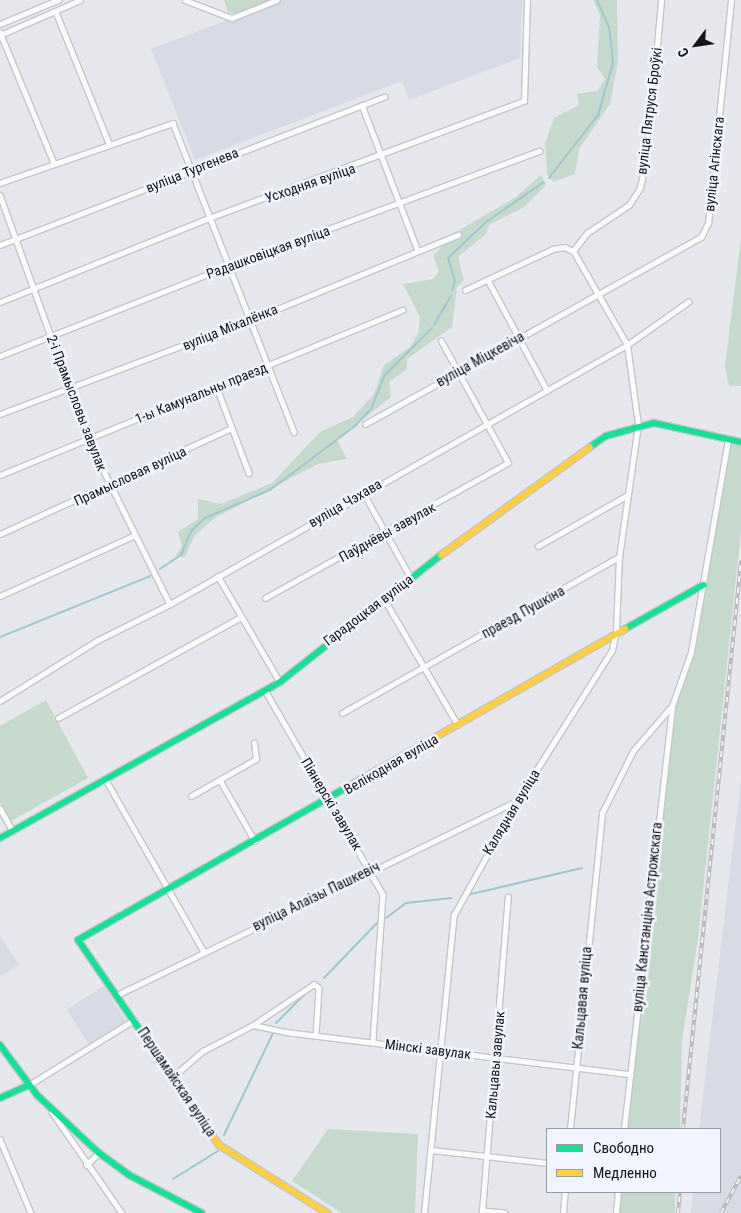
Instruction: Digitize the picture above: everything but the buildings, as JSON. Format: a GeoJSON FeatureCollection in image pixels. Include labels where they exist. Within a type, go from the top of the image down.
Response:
{"type":"FeatureCollection","features":[{"type":"Feature","properties":{"kind":"street"},"geometry":{"type":"LineString","coordinates":[[0,24],[58,0]]}},
{"type":"Feature","properties":{"kind":"street"},"geometry":{"type":"LineString","coordinates":[[54,163],[0,34],[56,12],[80,0]]}},
{"type":"Feature","properties":{"kind":"street"},"geometry":{"type":"LineString","coordinates":[[185,0],[232,18],[276,0]]}},
{"type":"Feature","properties":{"kind":"street","name":"Усходняя вуліца"},"geometry":{"type":"LineString","coordinates":[[0,302],[209,218],[383,157],[524,101],[528,0]]}},
{"type":"Feature","properties":{"kind":"street","name":"вуліца Пятруся Броўкі"},"geometry":{"type":"LineString","coordinates":[[573,251],[587,233],[629,205],[640,188],[647,155],[661,0]]}},
{"type":"Feature","properties":{"kind":"street","name":"вуліца Агінскага"},"geometry":{"type":"LineString","coordinates":[[596,294],[701,237],[708,223],[731,0]]}},
{"type":"Feature","properties":{"kind":"street"},"geometry":{"type":"LineString","coordinates":[[56,12],[109,143]]}},
{"type":"Feature","properties":{"kind":"street","name":"вуліца Тургенева"},"geometry":{"type":"LineString","coordinates":[[0,246],[384,97]]}},
{"type":"Feature","properties":{"kind":"street"},"geometry":{"type":"LineString","coordinates":[[362,105],[418,251]]}},
{"type":"Feature","properties":{"kind":"street"},"geometry":{"type":"LineString","coordinates":[[0,183],[168,122],[173,123],[248,321],[294,432]]}},
{"type":"Feature","properties":{"kind":"street","name":"Радашковіцкая вуліца"},"geometry":{"type":"LineString","coordinates":[[0,356],[228,266],[401,204],[538,151]]}},
{"type":"Feature","properties":{"kind":"street","name":"2-і Прамысловы завулак"},"geometry":{"type":"LineString","coordinates":[[0,195],[36,289],[51,337],[88,439],[109,488],[170,604]]}},
{"type":"Feature","properties":{"kind":"street","name":"вуліца Міхалёнка"},"geometry":{"type":"LineString","coordinates":[[0,414],[248,321],[458,235]]}},
{"type":"Feature","properties":{"kind":"street"},"geometry":{"type":"LineString","coordinates":[[465,290],[553,249],[565,247],[573,251],[627,345]]}},
{"type":"Feature","properties":{"kind":"street"},"geometry":{"type":"LineString","coordinates":[[488,280],[547,390]]}},
{"type":"Feature","properties":{"kind":"street","name":"вуліца Міцкевіча"},"geometry":{"type":"LineString","coordinates":[[365,424],[596,294]]}},
{"type":"Feature","properties":{"kind":"street","name":"вуліца Чэхава"},"geometry":{"type":"LineString","coordinates":[[0,701],[98,640],[170,604],[485,422],[627,345],[688,302]]}},
{"type":"Feature","properties":{"kind":"street","name":"1-ы Камунальны праезд"},"geometry":{"type":"LineString","coordinates":[[0,475],[402,310]]}},
{"type":"Feature","properties":{"kind":"street"},"geometry":{"type":"LineString","coordinates":[[441,341],[485,422]]}},
{"type":"Feature","properties":{"kind":"street","name":"Калядная вуліца"},"geometry":{"type":"LineString","coordinates":[[424,1213],[432,1150],[454,915],[517,801],[612,650],[616,631],[619,557],[626,496],[638,425],[627,345]]}},
{"type":"Feature","properties":{"kind":"street"},"geometry":{"type":"LineString","coordinates":[[216,385],[249,473]]}},
{"type":"Feature","properties":{"kind":"street","name":"Паўднёвы завулак"},"geometry":{"type":"LineString","coordinates":[[265,598],[386,534],[508,463],[485,422]]}},
{"type":"Feature","properties":{"kind":"street","name":"Гарадоцкая вуліца"},"geometry":{"type":"LineString","coordinates":[[0,838],[280,682],[383,597],[577,454],[606,436],[638,425],[666,424],[741,442]]}},
{"type":"Feature","properties":{"kind":"street","name":"Прамысловая вуліца"},"geometry":{"type":"LineString","coordinates":[[1,532],[109,488],[231,428]]}},
{"type":"Feature","properties":{"kind":"street","name":"вуліца Канстанціна Астрожскага"},"geometry":{"type":"LineString","coordinates":[[624,1128],[672,706],[690,652],[728,439]]}},
{"type":"Feature","properties":{"kind":"street"},"geometry":{"type":"LineString","coordinates":[[363,492],[411,578]]}},
{"type":"Feature","properties":{"kind":"street"},"geometry":{"type":"LineString","coordinates":[[538,546],[626,496]]}},
{"type":"Feature","properties":{"kind":"street"},"geometry":{"type":"LineString","coordinates":[[0,596],[133,536]]}},
{"type":"Feature","properties":{"kind":"street","name":"праезд Пушкіна"},"geometry":{"type":"LineString","coordinates":[[342,714],[619,557]]}},
{"type":"Feature","properties":{"kind":"street"},"geometry":{"type":"LineString","coordinates":[[218,576],[280,682]]}},
{"type":"Feature","properties":{"kind":"street","name":"Велікодная вуліца"},"geometry":{"type":"LineString","coordinates":[[78,940],[328,801],[616,631],[703,586]]}},
{"type":"Feature","properties":{"kind":"street"},"geometry":{"type":"LineString","coordinates":[[383,597],[426,666],[458,725]]}},
{"type":"Feature","properties":{"kind":"street"},"geometry":{"type":"LineString","coordinates":[[58,718],[241,617]]}},
{"type":"Feature","properties":{"kind":"street","name":"Піянерскі завулак"},"geometry":{"type":"LineString","coordinates":[[265,690],[328,801],[372,869],[384,894],[373,1042]]}},
{"type":"Feature","properties":{"kind":"street","name":"вуліца Канстанціна Астрожскага"},"geometry":{"type":"LineString","coordinates":[[594,866],[602,813],[612,787],[643,738],[672,706]]}},
{"type":"Feature","properties":{"kind":"street"},"geometry":{"type":"LineString","coordinates":[[191,796],[256,759],[254,743]]}},
{"type":"Feature","properties":{"kind":"street"},"geometry":{"type":"LineString","coordinates":[[106,780],[203,950]]}},
{"type":"Feature","properties":{"kind":"street"},"geometry":{"type":"LineString","coordinates":[[220,780],[255,842]]}},
{"type":"Feature","properties":{"kind":"street","name":"вуліца Алаізы Пашкевіч"},"geometry":{"type":"LineString","coordinates":[[117,995],[203,950],[517,801]]}},
{"type":"Feature","properties":{"kind":"street"},"geometry":{"type":"LineString","coordinates":[[0,808],[13,831]]}},
{"type":"Feature","properties":{"kind":"street","name":"Кальцавая вуліца"},"geometry":{"type":"LineString","coordinates":[[570,1128],[594,866]]}},
{"type":"Feature","properties":{"kind":"street","name":"Кальцавы завулак"},"geometry":{"type":"LineString","coordinates":[[504,1213],[482,1211],[508,897]]}},
{"type":"Feature","properties":{"kind":"street","name":"Першамайская вуліца"},"geometry":{"type":"LineString","coordinates":[[78,940],[175,1075],[219,1145],[327,1213]]}},
{"type":"Feature","properties":{"kind":"street"},"geometry":{"type":"LineString","coordinates":[[175,1075],[203,1050],[253,1024],[314,984],[319,988],[316,1036]]}},
{"type":"Feature","properties":{"kind":"street"},"geometry":{"type":"LineString","coordinates":[[0,1098],[28,1086],[136,1020]]}},
{"type":"Feature","properties":{"kind":"street","name":"Мінскі завулак"},"geometry":{"type":"LineString","coordinates":[[253,1024],[316,1036],[576,1065],[630,1074]]}},
{"type":"Feature","properties":{"kind":"street"},"geometry":{"type":"LineString","coordinates":[[0,1045],[28,1086],[99,1153],[129,1175],[202,1213]]}},
{"type":"Feature","properties":{"kind":"street"},"geometry":{"type":"LineString","coordinates":[[48,1106],[86,1165],[122,1213]]}},
{"type":"Feature","properties":{"kind":"street"},"geometry":{"type":"LineString","coordinates":[[0,1139],[2,1149],[31,1213]]}},
{"type":"Feature","properties":{"kind":"street"},"geometry":{"type":"LineString","coordinates":[[432,1150],[546,1163]]}},
{"type":"Feature","properties":{"kind":"street"},"geometry":{"type":"LineString","coordinates":[[86,1165],[99,1153]]}},
{"type":"Feature","properties":{"kind":"street"},"geometry":{"type":"LineString","coordinates":[[563,1213],[565,1193]]}},
{"type":"Feature","properties":{"kind":"street"},"geometry":{"type":"LineString","coordinates":[[616,1213],[618,1193]]}},
{"type":"Feature","properties":{"kind":"shaded area"},"geometry":{"type":"Polygon","coordinates":[[[280,0],[522,0],[520,58],[409,100],[402,81],[195,160],[151,49],[280,0]]]}},
{"type":"Feature","properties":{"kind":"shaded area"},"geometry":{"type":"Polygon","coordinates":[[[741,779],[741,1213],[691,1213],[693,1193],[721,1193],[721,1128],[699,1128],[741,779]]]}},
{"type":"Feature","properties":{"kind":"shaded area"},"geometry":{"type":"Polygon","coordinates":[[[0,936],[19,965],[0,976],[0,936]]]}},
{"type":"Feature","properties":{"kind":"shaded area"},"geometry":{"type":"Polygon","coordinates":[[[104,986],[127,1023],[90,1047],[67,1009],[104,986]]]}},
{"type":"Feature","properties":{"kind":"green space"},"geometry":{"type":"Polygon","coordinates":[[[224,0],[270,0],[236,14],[228,12],[224,0]]]}},
{"type":"Feature","properties":{"kind":"green space"},"geometry":{"type":"Polygon","coordinates":[[[593,0],[617,0],[618,62],[610,104],[579,149],[575,174],[553,182],[547,174],[545,143],[554,118],[579,105],[577,94],[597,91],[605,79],[597,67],[600,15],[593,0]]]}},
{"type":"Feature","properties":{"kind":"green space"},"geometry":{"type":"Polygon","coordinates":[[[541,175],[546,185],[524,207],[489,225],[486,234],[458,257],[464,280],[457,287],[452,327],[407,359],[407,369],[389,382],[391,397],[337,440],[347,459],[318,464],[216,517],[195,535],[185,557],[175,557],[182,546],[178,532],[198,519],[198,499],[221,504],[272,483],[320,432],[353,417],[374,394],[384,365],[410,347],[418,333],[420,317],[403,284],[433,279],[439,271],[433,256],[454,233],[516,197],[541,175]]]}},
{"type":"Feature","properties":{"kind":"green space"},"geometry":{"type":"Polygon","coordinates":[[[741,238],[741,386],[729,386],[725,366],[741,238]]]}},
{"type":"Feature","properties":{"kind":"green space"},"geometry":{"type":"Polygon","coordinates":[[[730,440],[741,442],[741,531],[698,939],[682,1039],[680,1128],[627,1128],[675,707],[696,646],[730,440]]]}},
{"type":"Feature","properties":{"kind":"green space"},"geometry":{"type":"Polygon","coordinates":[[[46,700],[88,778],[11,821],[0,802],[0,726],[46,700]]]}},
{"type":"Feature","properties":{"kind":"green space"},"geometry":{"type":"Polygon","coordinates":[[[328,1129],[418,1134],[415,1213],[342,1213],[292,1181],[328,1129]]]}},
{"type":"Feature","properties":{"kind":"green space"},"geometry":{"type":"Polygon","coordinates":[[[620,1193],[675,1193],[675,1213],[620,1213],[620,1193]]]}},
{"type":"Feature","properties":{"kind":"waterway"},"geometry":{"type":"LineString","coordinates":[[549,178],[598,115],[613,63],[609,27],[597,0]]}},
{"type":"Feature","properties":{"kind":"waterway"},"geometry":{"type":"LineString","coordinates":[[452,290],[455,281],[448,258],[486,222],[544,182]]}},
{"type":"Feature","properties":{"kind":"waterway"},"geometry":{"type":"LineString","coordinates":[[434,325],[451,295]]}},
{"type":"Feature","properties":{"kind":"waterway"},"geometry":{"type":"LineString","coordinates":[[160,569],[181,555],[191,531],[205,518],[270,490],[355,426],[371,409],[384,376],[432,328]]}},
{"type":"Feature","properties":{"kind":"waterway"},"geometry":{"type":"LineString","coordinates":[[0,637],[150,576]]}},
{"type":"Feature","properties":{"kind":"waterway"},"geometry":{"type":"LineString","coordinates":[[467,895],[582,868]]}},
{"type":"Feature","properties":{"kind":"waterway"},"geometry":{"type":"LineString","coordinates":[[386,918],[406,903],[452,898]]}},
{"type":"Feature","properties":{"kind":"waterway"},"geometry":{"type":"LineString","coordinates":[[324,978],[377,923]]}},
{"type":"Feature","properties":{"kind":"waterway"},"geometry":{"type":"LineString","coordinates":[[276,1023],[308,991]]}},
{"type":"Feature","properties":{"kind":"waterway"},"geometry":{"type":"LineString","coordinates":[[224,1135],[273,1033]]}},
{"type":"Feature","properties":{"kind":"waterway"},"geometry":{"type":"LineString","coordinates":[[173,1179],[218,1151]]}},
{"type":"Feature","properties":{"kind":"railway"},"geometry":{"type":"LineString","coordinates":[[683,1128],[741,561]]}},
{"type":"Feature","properties":{"kind":"railway"},"geometry":{"type":"LineString","coordinates":[[721,1213],[741,1176]]}},
{"type":"Feature","properties":{"kind":"railway"},"geometry":{"type":"LineString","coordinates":[[678,1213],[680,1193]]}},
{"type":"Feature","properties":{"kind":"traffic: fast"},"geometry":{"type":"LineString","coordinates":[[590,447],[606,436],[654,423],[741,442]]}},
{"type":"Feature","properties":{"kind":"traffic: fast"},"geometry":{"type":"LineString","coordinates":[[0,838],[280,682],[441,555]]}},
{"type":"Feature","properties":{"kind":"traffic: fast"},"geometry":{"type":"LineString","coordinates":[[625,629],[703,585]]}},
{"type":"Feature","properties":{"kind":"traffic: fast"},"geometry":{"type":"LineString","coordinates":[[198,1115],[78,940],[376,771]]}},
{"type":"Feature","properties":{"kind":"traffic: fast"},"geometry":{"type":"LineString","coordinates":[[0,1045],[37,1095],[99,1153],[129,1175],[202,1213]]}},
{"type":"Feature","properties":{"kind":"traffic: fast"},"geometry":{"type":"LineString","coordinates":[[0,1098],[29,1085]]}},
{"type":"Feature","properties":{"kind":"traffic: slow"},"geometry":{"type":"LineString","coordinates":[[441,555],[590,447]]}},
{"type":"Feature","properties":{"kind":"traffic: slow"},"geometry":{"type":"LineString","coordinates":[[376,771],[625,629]]}},
{"type":"Feature","properties":{"kind":"traffic: slow"},"geometry":{"type":"LineString","coordinates":[[198,1115],[219,1145],[327,1213]]}}]}
